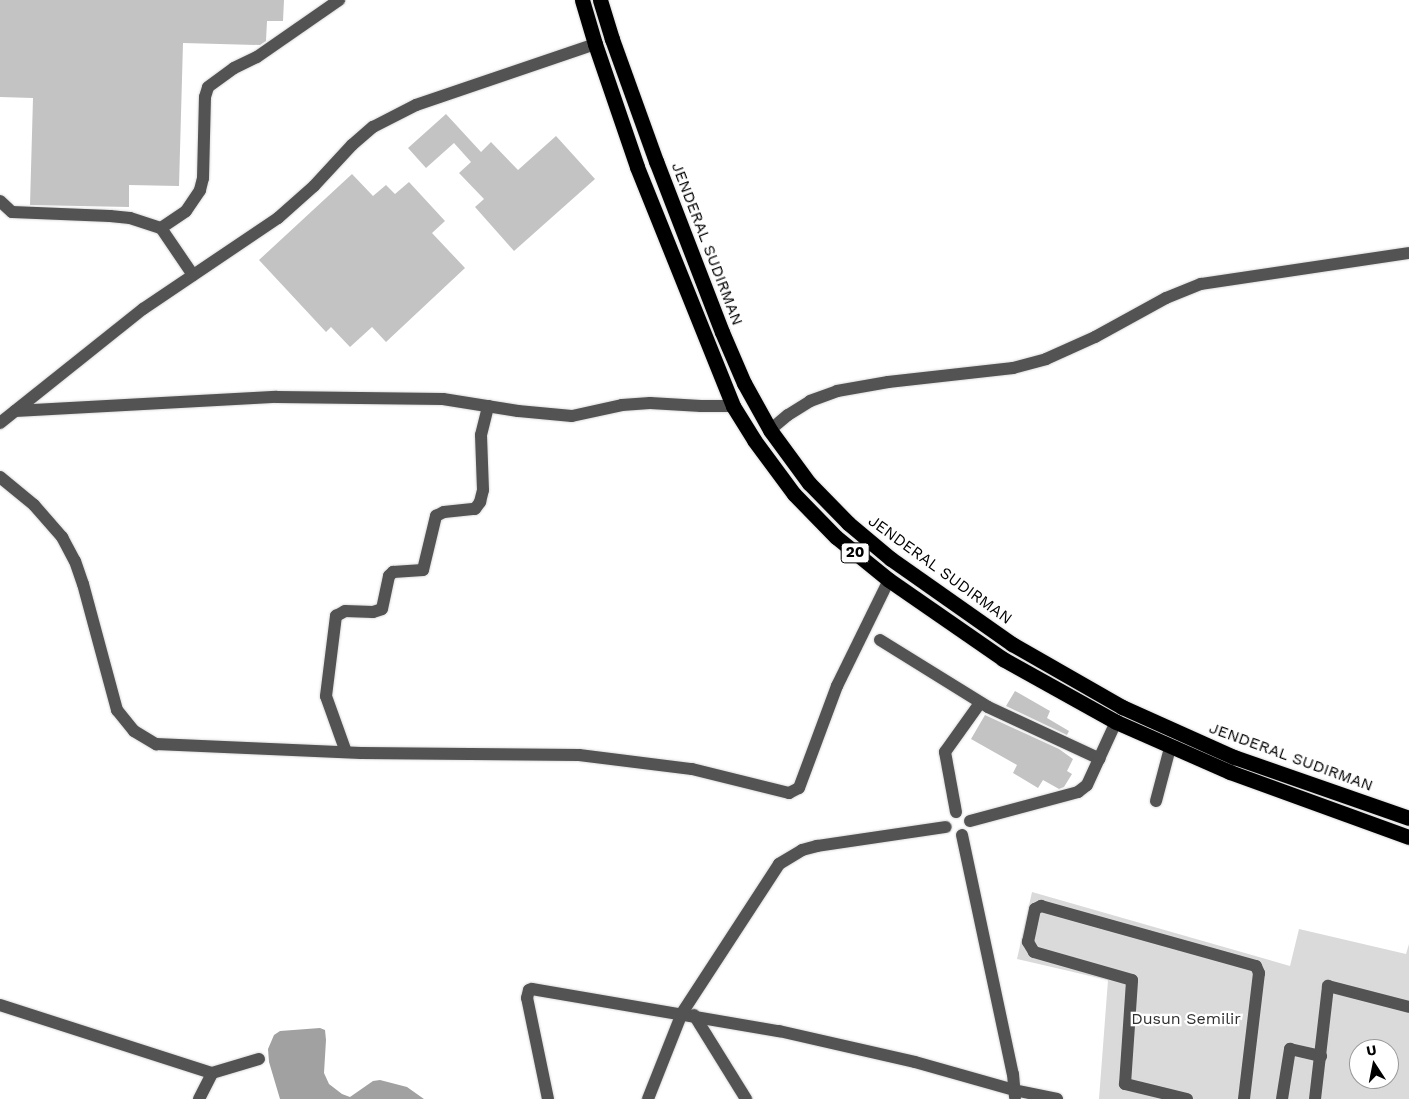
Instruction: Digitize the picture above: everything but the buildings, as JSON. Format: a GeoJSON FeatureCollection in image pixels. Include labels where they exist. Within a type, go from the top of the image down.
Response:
{"type":"FeatureCollection","features":[{"type":"Feature","properties":{"kind":"highway","name":"20"},"geometry":{"type":"LineString","coordinates":[[582,0],[637,167],[733,406],[754,440],[794,494],[836,538],[889,580],[1003,659],[1116,722],[1170,748],[1230,772],[1409,838]]}},
{"type":"Feature","properties":{"kind":"highway","name":"JENDERAL SUDIRMAN"},"geometry":{"type":"LineString","coordinates":[[600,0],[656,161],[722,332],[744,383],[770,430],[809,483],[848,524],[891,559],[1012,644],[1122,707],[1234,757],[1409,818]]}},
{"type":"Feature","properties":{"kind":"highway"},"geometry":{"type":"LineString","coordinates":[[1116,722],[1122,707]]}},
{"type":"Feature","properties":{"kind":"street"},"geometry":{"type":"LineString","coordinates":[[161,228],[186,210],[200,190],[203,178],[205,97],[208,87],[234,68],[257,57],[339,0]]}},
{"type":"Feature","properties":{"kind":"street"},"geometry":{"type":"LineString","coordinates":[[0,423],[143,308],[278,218],[314,186],[352,145],[373,127],[432,99],[595,44]]}},
{"type":"Feature","properties":{"kind":"street"},"geometry":{"type":"LineString","coordinates":[[0,201],[12,212],[130,218],[161,228],[192,275]]}},
{"type":"Feature","properties":{"kind":"street"},"geometry":{"type":"LineString","coordinates":[[770,430],[788,415],[810,402],[837,391],[888,382],[1013,368],[1046,358],[1095,337],[1166,298],[1201,284],[1409,252]]}},
{"type":"Feature","properties":{"kind":"street"},"geometry":{"type":"LineString","coordinates":[[15,411],[277,397],[443,399],[518,412],[572,416],[622,405],[650,403],[733,406]]}},
{"type":"Feature","properties":{"kind":"street"},"geometry":{"type":"LineString","coordinates":[[346,752],[326,696],[331,672],[336,616],[345,611],[373,612],[382,609],[389,576],[393,572],[423,570],[436,516],[444,512],[475,509],[480,502],[483,490],[481,435],[488,406]]}},
{"type":"Feature","properties":{"kind":"street"},"geometry":{"type":"LineString","coordinates":[[0,478],[23,495],[62,538],[75,561],[83,584],[117,710],[134,731],[156,744],[346,752],[579,755],[692,769],[784,792],[794,792],[799,788],[837,686],[889,580]]}},
{"type":"Feature","properties":{"kind":"street"},"geometry":{"type":"LineString","coordinates":[[880,640],[980,703],[1100,759]]}},
{"type":"Feature","properties":{"kind":"street"},"geometry":{"type":"LineString","coordinates":[[956,812],[945,752],[980,703]]}},
{"type":"Feature","properties":{"kind":"street"},"geometry":{"type":"LineString","coordinates":[[970,821],[1073,795],[1087,784],[1116,722]]}},
{"type":"Feature","properties":{"kind":"street"},"geometry":{"type":"LineString","coordinates":[[1156,801],[1170,748]]}},
{"type":"Feature","properties":{"kind":"street"},"geometry":{"type":"LineString","coordinates":[[956,812],[963,813],[970,821],[968,832],[962,835],[954,835],[946,826],[947,819],[956,812]]}},
{"type":"Feature","properties":{"kind":"street"},"geometry":{"type":"LineString","coordinates":[[648,1099],[688,1014],[774,869],[786,859],[802,850],[822,845],[946,826]]}},
{"type":"Feature","properties":{"kind":"street"},"geometry":{"type":"LineString","coordinates":[[962,835],[1013,1074],[1015,1095]]}},
{"type":"Feature","properties":{"kind":"street"},"geometry":{"type":"LineString","coordinates":[[1187,1099],[1125,1084],[1132,980],[1034,952],[1028,942],[1035,909],[1041,906],[1256,966],[1259,973],[1244,1099]]}},
{"type":"Feature","properties":{"kind":"street"},"geometry":{"type":"LineString","coordinates":[[1315,1099],[1328,986],[1409,1007]]}},
{"type":"Feature","properties":{"kind":"street"},"geometry":{"type":"LineString","coordinates":[[548,1099],[527,998],[529,990],[532,989],[580,995],[779,1031],[915,1062],[1015,1095],[1057,1099]]}},
{"type":"Feature","properties":{"kind":"street"},"geometry":{"type":"LineString","coordinates":[[0,1005],[212,1074],[259,1059]]}},
{"type":"Feature","properties":{"kind":"street"},"geometry":{"type":"LineString","coordinates":[[688,1014],[746,1099]]}},
{"type":"Feature","properties":{"kind":"street"},"geometry":{"type":"LineString","coordinates":[[1282,1099],[1290,1049],[1321,1056]]}},
{"type":"Feature","properties":{"kind":"street"},"geometry":{"type":"LineString","coordinates":[[199,1099],[212,1074]]}},
{"type":"Feature","properties":{"kind":"green space","name":"Dusun Semilir"},"geometry":{"type":"Polygon","coordinates":[[[1032,892],[1290,966],[1299,929],[1406,954],[1409,944],[1409,1099],[1099,1099],[1108,980],[1017,959],[1032,892]]]}},
{"type":"Feature","properties":{"kind":"shaded area"},"geometry":{"type":"Polygon","coordinates":[[[320,1028],[325,1030],[326,1040],[324,1073],[329,1084],[342,1094],[350,1097],[373,1081],[380,1080],[407,1087],[424,1099],[280,1099],[269,1062],[268,1049],[274,1035],[280,1031],[320,1028]]]}}]}
